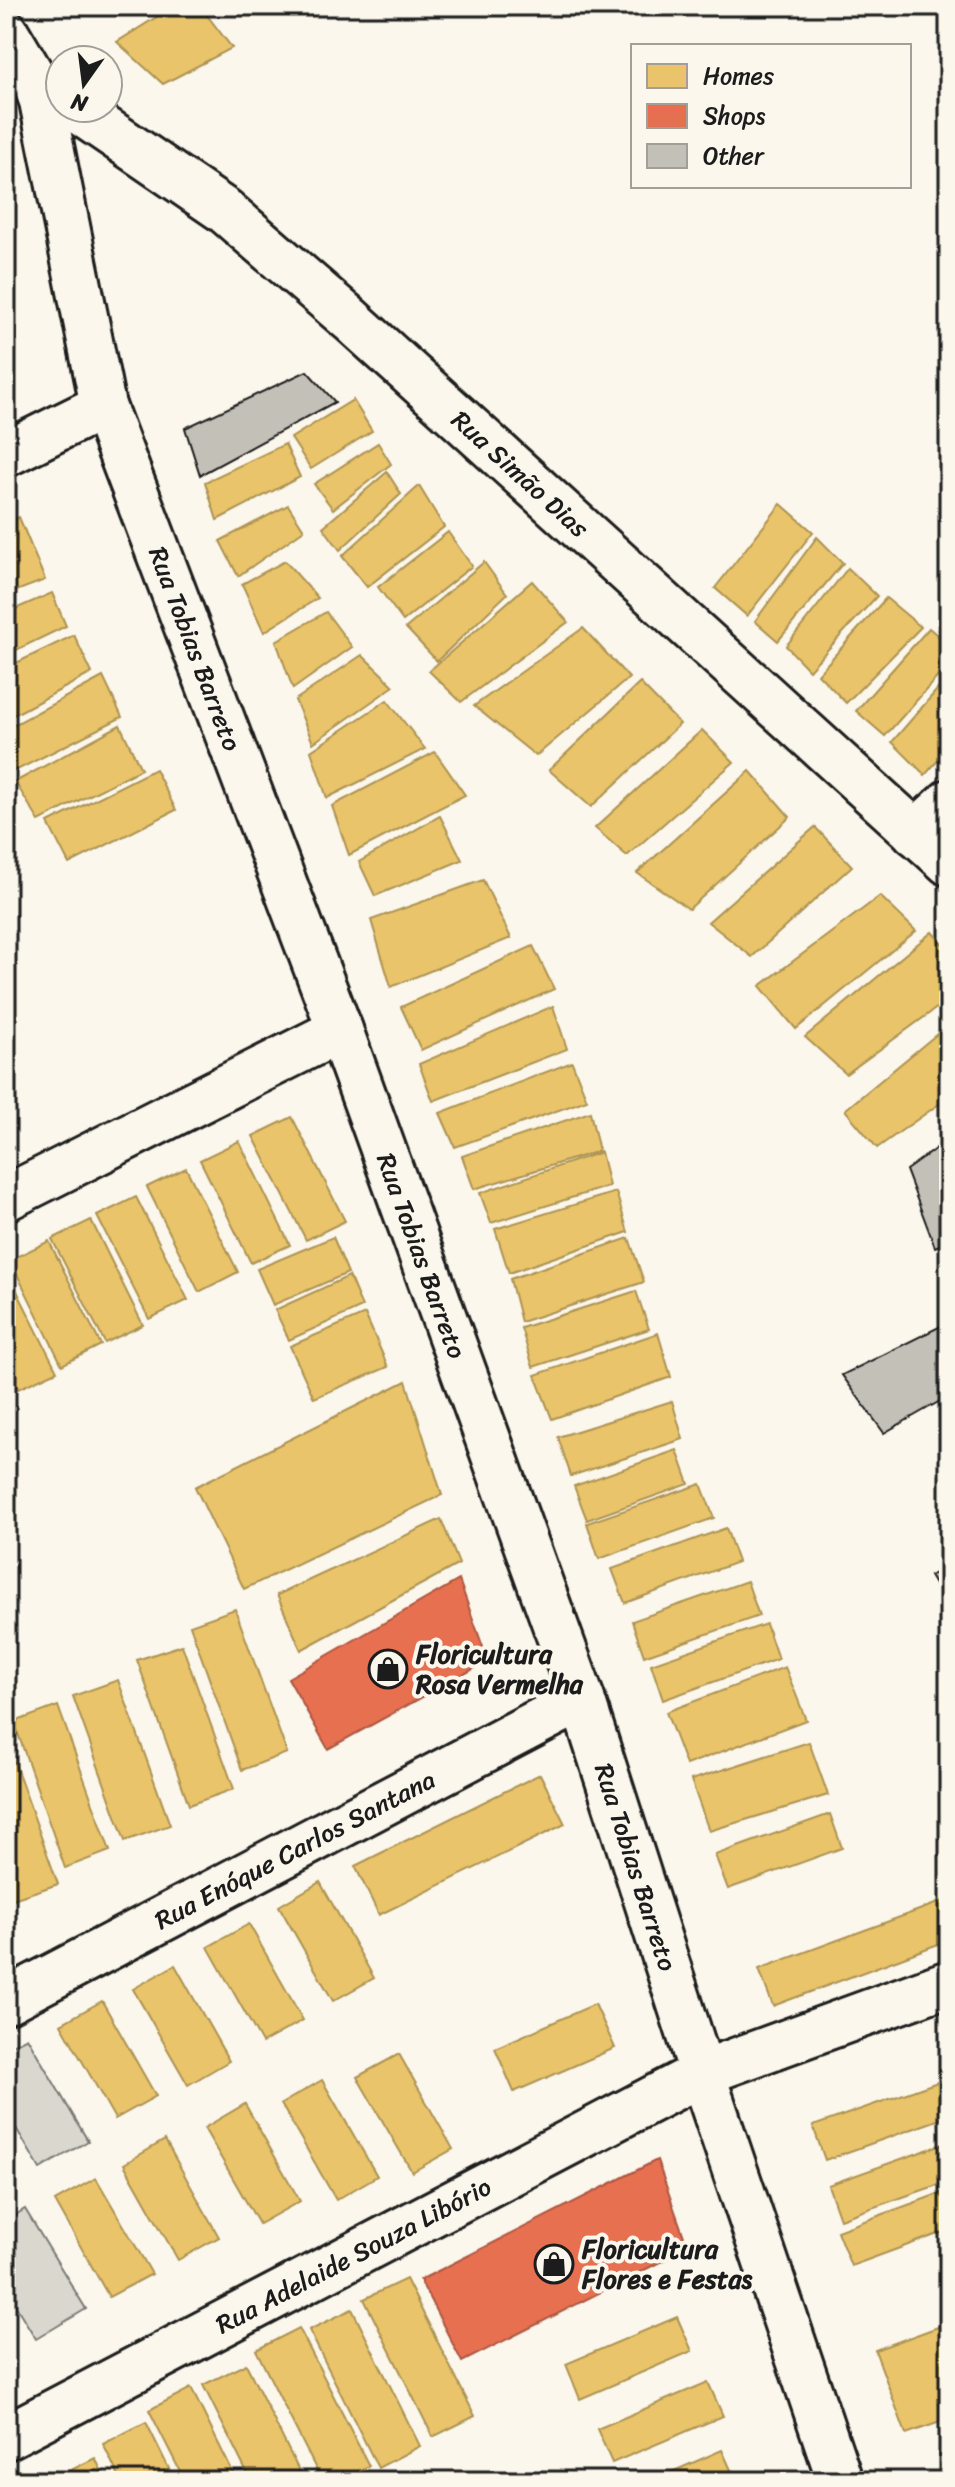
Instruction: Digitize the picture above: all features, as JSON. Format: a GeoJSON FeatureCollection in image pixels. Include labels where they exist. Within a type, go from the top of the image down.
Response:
{"type":"FeatureCollection","features":[{"type":"Feature","properties":{"kind":"street","name":"Rua Tobias Barreto"},"geometry":{"type":"LineString","coordinates":[[6,32],[42,101],[103,406],[340,1030],[582,1699],[702,2073],[840,2481]]}},
{"type":"Feature","properties":{"kind":"street","name":"Rua Simão Dias"},"geometry":{"type":"LineString","coordinates":[[97,124],[225,211],[351,320],[949,863]]}},
{"type":"Feature","properties":{"kind":"street"},"geometry":{"type":"LineString","coordinates":[[6,454],[103,406]]}},
{"type":"Feature","properties":{"kind":"street"},"geometry":{"type":"LineString","coordinates":[[915,833],[949,802]]}},
{"type":"Feature","properties":{"kind":"street"},"geometry":{"type":"LineString","coordinates":[[6,1198],[340,1030]]}},
{"type":"Feature","properties":{"kind":"street","name":"Rua Enóque Carlos Santana"},"geometry":{"type":"LineString","coordinates":[[6,2001],[582,1699]]}},
{"type":"Feature","properties":{"kind":"street","name":"Rua Adelaide Souza Libório"},"geometry":{"type":"LineString","coordinates":[[6,2437],[702,2073],[949,1983]]}},
{"type":"Feature","properties":{"kind":"shaded area"},"geometry":{"type":"Polygon","coordinates":[[[27,2037],[88,2141],[40,2169],[6,2111],[6,2048],[27,2037]]]}},
{"type":"Feature","properties":{"kind":"shaded area"},"geometry":{"type":"Polygon","coordinates":[[[25,2209],[86,2309],[36,2339],[6,2290],[6,2221],[25,2209]]]}},
{"type":"Feature","properties":{"kind":"building: Homes"},"geometry":{"type":"Polygon","coordinates":[[[174,6],[200,6],[232,48],[163,84],[124,48],[124,44],[117,42],[174,6]]]}},
{"type":"Feature","properties":{"kind":"building: Homes"},"geometry":{"type":"Polygon","coordinates":[[[353,400],[372,431],[311,469],[291,438],[353,400]]]}},
{"type":"Feature","properties":{"kind":"building: Homes"},"geometry":{"type":"Polygon","coordinates":[[[378,443],[391,464],[333,509],[314,484],[378,443]]]}},
{"type":"Feature","properties":{"kind":"building: Homes"},"geometry":{"type":"Polygon","coordinates":[[[285,444],[300,477],[217,520],[205,482],[285,444]]]}},
{"type":"Feature","properties":{"kind":"building: Homes"},"geometry":{"type":"Polygon","coordinates":[[[387,472],[401,494],[340,550],[323,527],[387,472]]]}},
{"type":"Feature","properties":{"kind":"building: Homes"},"geometry":{"type":"Polygon","coordinates":[[[419,486],[444,527],[367,587],[342,556],[419,486]]]}},
{"type":"Feature","properties":{"kind":"building: Homes"},"geometry":{"type":"Polygon","coordinates":[[[781,504],[813,532],[747,616],[715,588],[781,504]]]}},
{"type":"Feature","properties":{"kind":"building: Homes"},"geometry":{"type":"Polygon","coordinates":[[[288,505],[304,530],[238,576],[220,541],[288,505]]]}},
{"type":"Feature","properties":{"kind":"building: Homes"},"geometry":{"type":"Polygon","coordinates":[[[19,517],[45,580],[6,595],[6,523],[19,517]]]}},
{"type":"Feature","properties":{"kind":"building: Homes"},"geometry":{"type":"Polygon","coordinates":[[[448,532],[472,566],[403,621],[378,587],[448,532]]]}},
{"type":"Feature","properties":{"kind":"building: Homes"},"geometry":{"type":"Polygon","coordinates":[[[817,537],[843,563],[778,641],[755,621],[817,537]]]}},
{"type":"Feature","properties":{"kind":"building: Homes"},"geometry":{"type":"Polygon","coordinates":[[[285,561],[318,598],[264,632],[242,584],[285,561]]]}},
{"type":"Feature","properties":{"kind":"building: Homes"},"geometry":{"type":"Polygon","coordinates":[[[484,562],[507,594],[437,661],[406,628],[484,562]]]}},
{"type":"Feature","properties":{"kind":"building: Homes"},"geometry":{"type":"Polygon","coordinates":[[[848,568],[877,596],[809,670],[786,646],[848,568]]]}},
{"type":"Feature","properties":{"kind":"building: Homes"},"geometry":{"type":"Polygon","coordinates":[[[532,581],[568,622],[461,702],[429,671],[532,581]]]}},
{"type":"Feature","properties":{"kind":"building: Homes"},"geometry":{"type":"Polygon","coordinates":[[[52,593],[66,626],[6,655],[6,613],[52,593]]]}},
{"type":"Feature","properties":{"kind":"building: Homes"},"geometry":{"type":"Polygon","coordinates":[[[886,598],[921,627],[846,703],[818,674],[886,598]]]}},
{"type":"Feature","properties":{"kind":"building: Homes"},"geometry":{"type":"Polygon","coordinates":[[[326,612],[352,647],[293,689],[276,641],[326,612]]]}},
{"type":"Feature","properties":{"kind":"building: Homes"},"geometry":{"type":"Polygon","coordinates":[[[583,628],[629,678],[536,756],[474,706],[583,628]]]}},
{"type":"Feature","properties":{"kind":"building: Homes"},"geometry":{"type":"Polygon","coordinates":[[[929,628],[949,645],[949,664],[885,736],[856,711],[929,628]]]}},
{"type":"Feature","properties":{"kind":"building: Homes"},"geometry":{"type":"Polygon","coordinates":[[[74,635],[92,673],[6,719],[6,668],[74,635]]]}},
{"type":"Feature","properties":{"kind":"building: Homes"},"geometry":{"type":"Polygon","coordinates":[[[362,655],[394,686],[313,743],[295,700],[362,655]]]}},
{"type":"Feature","properties":{"kind":"building: Homes"},"geometry":{"type":"Polygon","coordinates":[[[949,676],[949,748],[925,775],[892,742],[949,676]]]}},
{"type":"Feature","properties":{"kind":"building: Homes"},"geometry":{"type":"Polygon","coordinates":[[[103,677],[122,717],[15,771],[6,758],[6,729],[103,677]]]}},
{"type":"Feature","properties":{"kind":"building: Homes"},"geometry":{"type":"Polygon","coordinates":[[[640,683],[680,724],[591,807],[549,770],[640,683]]]}},
{"type":"Feature","properties":{"kind":"building: Homes"},"geometry":{"type":"Polygon","coordinates":[[[387,700],[425,749],[327,798],[311,751],[387,700]]]}},
{"type":"Feature","properties":{"kind":"building: Homes"},"geometry":{"type":"Polygon","coordinates":[[[120,725],[141,769],[39,821],[15,782],[120,725]]]}},
{"type":"Feature","properties":{"kind":"building: Homes"},"geometry":{"type":"Polygon","coordinates":[[[702,730],[734,762],[627,856],[595,828],[702,730]]]}},
{"type":"Feature","properties":{"kind":"building: Homes"},"geometry":{"type":"Polygon","coordinates":[[[435,752],[465,795],[349,855],[332,806],[435,752]]]}},
{"type":"Feature","properties":{"kind":"building: Homes"},"geometry":{"type":"Polygon","coordinates":[[[155,769],[176,810],[69,864],[48,823],[155,769]]]}},
{"type":"Feature","properties":{"kind":"building: Homes"},"geometry":{"type":"Polygon","coordinates":[[[750,771],[790,817],[689,909],[637,873],[750,771]]]}},
{"type":"Feature","properties":{"kind":"building: Homes"},"geometry":{"type":"Polygon","coordinates":[[[440,816],[462,860],[375,896],[359,862],[440,816]]]}},
{"type":"Feature","properties":{"kind":"building: Homes"},"geometry":{"type":"Polygon","coordinates":[[[815,827],[852,866],[752,957],[708,922],[815,827]]]}},
{"type":"Feature","properties":{"kind":"building: Homes"},"geometry":{"type":"Polygon","coordinates":[[[483,880],[511,938],[391,987],[371,920],[483,880]]]}},
{"type":"Feature","properties":{"kind":"building: Homes"},"geometry":{"type":"Polygon","coordinates":[[[880,896],[916,931],[796,1029],[760,986],[880,896]]]}},
{"type":"Feature","properties":{"kind":"building: Homes"},"geometry":{"type":"Polygon","coordinates":[[[932,932],[949,951],[949,999],[846,1074],[805,1037],[932,932]]]}},
{"type":"Feature","properties":{"kind":"building: Homes"},"geometry":{"type":"Polygon","coordinates":[[[533,946],[554,989],[421,1050],[401,1007],[533,946]]]}},
{"type":"Feature","properties":{"kind":"building: Homes"},"geometry":{"type":"Polygon","coordinates":[[[553,1006],[567,1049],[433,1101],[419,1064],[553,1006]]]}},
{"type":"Feature","properties":{"kind":"building: Homes"},"geometry":{"type":"Polygon","coordinates":[[[949,1024],[949,1097],[877,1148],[845,1110],[949,1024]]]}},
{"type":"Feature","properties":{"kind":"building: Homes"},"geometry":{"type":"Polygon","coordinates":[[[572,1062],[587,1100],[455,1147],[440,1113],[572,1062]]]}},
{"type":"Feature","properties":{"kind":"building: Homes"},"geometry":{"type":"Polygon","coordinates":[[[590,1112],[599,1151],[474,1189],[462,1156],[590,1112]]]}},
{"type":"Feature","properties":{"kind":"building: Homes"},"geometry":{"type":"Polygon","coordinates":[[[292,1117],[345,1221],[306,1240],[253,1136],[292,1117]]]}},
{"type":"Feature","properties":{"kind":"building: Homes"},"geometry":{"type":"Polygon","coordinates":[[[239,1141],[290,1245],[251,1263],[200,1160],[239,1141]]]}},
{"type":"Feature","properties":{"kind":"building: Homes"},"geometry":{"type":"Polygon","coordinates":[[[601,1152],[609,1186],[491,1223],[480,1193],[601,1152]]]}},
{"type":"Feature","properties":{"kind":"building: Homes"},"geometry":{"type":"Polygon","coordinates":[[[186,1168],[238,1272],[199,1292],[147,1187],[186,1168]]]}},
{"type":"Feature","properties":{"kind":"building: Homes"},"geometry":{"type":"Polygon","coordinates":[[[616,1192],[628,1232],[509,1273],[495,1229],[616,1192]]]}},
{"type":"Feature","properties":{"kind":"building: Homes"},"geometry":{"type":"Polygon","coordinates":[[[136,1197],[188,1300],[149,1319],[97,1216],[136,1197]]]}},
{"type":"Feature","properties":{"kind":"building: Homes"},"geometry":{"type":"Polygon","coordinates":[[[91,1220],[143,1325],[105,1343],[52,1239],[91,1220]]]}},
{"type":"Feature","properties":{"kind":"building: Homes"},"geometry":{"type":"Polygon","coordinates":[[[333,1237],[348,1273],[273,1305],[257,1269],[333,1237]]]}},
{"type":"Feature","properties":{"kind":"building: Homes"},"geometry":{"type":"Polygon","coordinates":[[[629,1238],[644,1282],[521,1322],[510,1279],[629,1238]]]}},
{"type":"Feature","properties":{"kind":"building: Homes"},"geometry":{"type":"Polygon","coordinates":[[[49,1241],[101,1345],[62,1365],[10,1260],[49,1241]]]}},
{"type":"Feature","properties":{"kind":"building: Homes"},"geometry":{"type":"Polygon","coordinates":[[[6,1269],[57,1371],[18,1389],[6,1366],[6,1269]]]}},
{"type":"Feature","properties":{"kind":"building: Homes"},"geometry":{"type":"Polygon","coordinates":[[[349,1276],[362,1307],[289,1340],[275,1310],[349,1276]]]}},
{"type":"Feature","properties":{"kind":"building: Homes"},"geometry":{"type":"Polygon","coordinates":[[[636,1291],[649,1329],[533,1367],[521,1328],[636,1291]]]}},
{"type":"Feature","properties":{"kind":"building: Homes"},"geometry":{"type":"Polygon","coordinates":[[[365,1314],[388,1367],[314,1398],[290,1346],[365,1314]]]}},
{"type":"Feature","properties":{"kind":"building: Homes"},"geometry":{"type":"Polygon","coordinates":[[[658,1333],[671,1377],[552,1419],[535,1375],[658,1333]]]}},
{"type":"Feature","properties":{"kind":"building: Homes"},"geometry":{"type":"Polygon","coordinates":[[[406,1381],[442,1495],[244,1589],[195,1487],[406,1381]]]}},
{"type":"Feature","properties":{"kind":"building: Homes"},"geometry":{"type":"Polygon","coordinates":[[[672,1401],[683,1439],[571,1476],[558,1437],[672,1401]]]}},
{"type":"Feature","properties":{"kind":"building: Homes"},"geometry":{"type":"Polygon","coordinates":[[[677,1450],[689,1484],[587,1520],[574,1486],[677,1450]]]}},
{"type":"Feature","properties":{"kind":"building: Homes"},"geometry":{"type":"Polygon","coordinates":[[[701,1484],[714,1518],[599,1559],[587,1523],[701,1484]]]}},
{"type":"Feature","properties":{"kind":"building: Homes"},"geometry":{"type":"Polygon","coordinates":[[[441,1519],[459,1564],[301,1650],[277,1595],[441,1519]]]}},
{"type":"Feature","properties":{"kind":"building: Homes"},"geometry":{"type":"Polygon","coordinates":[[[726,1528],[738,1562],[625,1603],[612,1569],[726,1528]]]}},
{"type":"Feature","properties":{"kind":"building: Homes"},"geometry":{"type":"Polygon","coordinates":[[[747,1581],[759,1616],[644,1656],[632,1621],[747,1581]]]}},
{"type":"Feature","properties":{"kind":"building: Homes"},"geometry":{"type":"Polygon","coordinates":[[[235,1609],[287,1753],[242,1770],[190,1625],[235,1609]]]}},
{"type":"Feature","properties":{"kind":"building: Homes"},"geometry":{"type":"Polygon","coordinates":[[[766,1624],[778,1659],[663,1700],[651,1664],[766,1624]]]}},
{"type":"Feature","properties":{"kind":"building: Homes"},"geometry":{"type":"Polygon","coordinates":[[[182,1645],[234,1789],[189,1805],[137,1660],[182,1645]]]}},
{"type":"Feature","properties":{"kind":"building: Homes"},"geometry":{"type":"Polygon","coordinates":[[[785,1667],[806,1720],[686,1765],[666,1712],[785,1667]]]}},
{"type":"Feature","properties":{"kind":"building: Homes"},"geometry":{"type":"Polygon","coordinates":[[[118,1680],[170,1825],[125,1841],[73,1696],[118,1680]]]}},
{"type":"Feature","properties":{"kind":"building: Homes"},"geometry":{"type":"Polygon","coordinates":[[[58,1706],[110,1851],[65,1868],[14,1722],[58,1706]]]}},
{"type":"Feature","properties":{"kind":"building: Homes"},"geometry":{"type":"Polygon","coordinates":[[[6,1739],[58,1884],[13,1899],[6,1879],[6,1739]]]}},
{"type":"Feature","properties":{"kind":"building: Homes"},"geometry":{"type":"Polygon","coordinates":[[[809,1742],[828,1795],[709,1831],[691,1780],[809,1742]]]}},
{"type":"Feature","properties":{"kind":"building: Homes"},"geometry":{"type":"Polygon","coordinates":[[[540,1774],[565,1824],[379,1915],[355,1866],[540,1774]]]}},
{"type":"Feature","properties":{"kind":"building: Homes"},"geometry":{"type":"Polygon","coordinates":[[[830,1814],[842,1848],[728,1889],[715,1855],[830,1814]]]}},
{"type":"Feature","properties":{"kind":"building: Homes"},"geometry":{"type":"Polygon","coordinates":[[[320,1882],[374,1978],[333,2001],[279,1906],[320,1882]]]}},
{"type":"Feature","properties":{"kind":"building: Homes"},"geometry":{"type":"Polygon","coordinates":[[[949,1899],[949,1940],[773,2006],[759,1969],[949,1899]]]}},
{"type":"Feature","properties":{"kind":"building: Homes"},"geometry":{"type":"Polygon","coordinates":[[[249,1924],[303,2020],[262,2043],[208,1947],[249,1924]]]}},
{"type":"Feature","properties":{"kind":"building: Homes"},"geometry":{"type":"Polygon","coordinates":[[[175,1965],[229,2061],[188,2085],[133,1989],[175,1965]]]}},
{"type":"Feature","properties":{"kind":"building: Homes"},"geometry":{"type":"Polygon","coordinates":[[[102,2001],[156,2096],[115,2119],[61,2024],[102,2001]]]}},
{"type":"Feature","properties":{"kind":"building: Homes"},"geometry":{"type":"Polygon","coordinates":[[[595,2004],[615,2048],[514,2092],[495,2048],[595,2004]]]}},
{"type":"Feature","properties":{"kind":"building: Homes"},"geometry":{"type":"Polygon","coordinates":[[[399,2054],[453,2149],[412,2172],[357,2077],[399,2054]]]}},
{"type":"Feature","properties":{"kind":"building: Homes"},"geometry":{"type":"Polygon","coordinates":[[[949,2078],[949,2116],[825,2160],[813,2126],[949,2078]]]}},
{"type":"Feature","properties":{"kind":"building: Homes"},"geometry":{"type":"Polygon","coordinates":[[[322,2080],[377,2176],[336,2200],[281,2104],[322,2080]]]}},
{"type":"Feature","properties":{"kind":"building: Homes"},"geometry":{"type":"Polygon","coordinates":[[[245,2104],[300,2201],[259,2224],[204,2128],[245,2104]]]}},
{"type":"Feature","properties":{"kind":"building: Homes"},"geometry":{"type":"Polygon","coordinates":[[[165,2140],[219,2237],[178,2260],[124,2164],[165,2140]]]}},
{"type":"Feature","properties":{"kind":"building: Homes"},"geometry":{"type":"Polygon","coordinates":[[[949,2142],[949,2181],[840,2219],[828,2185],[949,2142]]]}},
{"type":"Feature","properties":{"kind":"building: Homes"},"geometry":{"type":"Polygon","coordinates":[[[96,2178],[152,2274],[109,2297],[55,2201],[96,2178]]]}},
{"type":"Feature","properties":{"kind":"building: Homes"},"geometry":{"type":"Polygon","coordinates":[[[949,2190],[949,2230],[851,2266],[837,2231],[949,2190]]]}},
{"type":"Feature","properties":{"kind":"building: Homes"},"geometry":{"type":"Polygon","coordinates":[[[406,2279],[475,2416],[433,2437],[364,2299],[406,2279]]]}},
{"type":"Feature","properties":{"kind":"building: Homes"},"geometry":{"type":"Polygon","coordinates":[[[352,2309],[420,2446],[378,2468],[309,2330],[352,2309]]]}},
{"type":"Feature","properties":{"kind":"building: Homes"},"geometry":{"type":"Polygon","coordinates":[[[677,2317],[692,2351],[580,2399],[566,2364],[677,2317]]]}},
{"type":"Feature","properties":{"kind":"building: Homes"},"geometry":{"type":"Polygon","coordinates":[[[949,2323],[949,2419],[906,2434],[875,2350],[949,2323]]]}},
{"type":"Feature","properties":{"kind":"building: Homes"},"geometry":{"type":"Polygon","coordinates":[[[299,2328],[369,2466],[338,2481],[322,2481],[256,2350],[299,2328]]]}},
{"type":"Feature","properties":{"kind":"building: Homes"},"geometry":{"type":"Polygon","coordinates":[[[246,2364],[304,2481],[251,2481],[203,2385],[246,2364]]]}},
{"type":"Feature","properties":{"kind":"building: Homes"},"geometry":{"type":"Polygon","coordinates":[[[708,2382],[723,2416],[612,2463],[597,2429],[708,2382]]]}},
{"type":"Feature","properties":{"kind":"building: Homes"},"geometry":{"type":"Polygon","coordinates":[[[191,2388],[237,2481],[185,2481],[149,2410],[191,2388]]]}},
{"type":"Feature","properties":{"kind":"building: Homes"},"geometry":{"type":"Polygon","coordinates":[[[146,2422],[175,2481],[121,2481],[103,2444],[146,2422]]]}},
{"type":"Feature","properties":{"kind":"building: Homes"},"geometry":{"type":"Polygon","coordinates":[[[722,2450],[736,2481],[651,2481],[722,2450]]]}},
{"type":"Feature","properties":{"kind":"building: Homes"},"geometry":{"type":"Polygon","coordinates":[[[95,2458],[107,2481],[54,2481],[53,2479],[95,2458]]]}},
{"type":"Feature","properties":{"kind":"building: Shops","name":"Floricultura Rosa Vermelha"},"geometry":{"type":"Polygon","coordinates":[[[459,1580],[488,1661],[328,1749],[288,1678],[459,1580]]]}},
{"type":"Feature","properties":{"kind":"building: Shops","name":"Floricultura Flores e Festas"},"geometry":{"type":"Polygon","coordinates":[[[657,2160],[688,2248],[462,2362],[420,2280],[657,2160]]]}},
{"type":"Feature","properties":{"kind":"building: Other"},"geometry":{"type":"Polygon","coordinates":[[[307,371],[335,402],[200,475],[185,428],[307,371]]]}},
{"type":"Feature","properties":{"kind":"building: Other"},"geometry":{"type":"Polygon","coordinates":[[[949,1139],[949,1241],[935,1247],[906,1170],[949,1139]]]}},
{"type":"Feature","properties":{"kind":"building: Other"},"geometry":{"type":"Polygon","coordinates":[[[949,1322],[949,1396],[884,1433],[842,1375],[949,1322]]]}},
{"type":"Feature","properties":{"kind":"building: Other"},"geometry":{"type":"Polygon","coordinates":[[[949,1565],[949,1608],[930,1576],[949,1565]]]}},
{"type":"Feature","properties":{"kind":"place","name":"Floricultura Rosa Vermelha"},"geometry":{"type":"Point","coordinates":[388,1669]}},
{"type":"Feature","properties":{"kind":"place","name":"Floricultura Flores e Festas"},"geometry":{"type":"Point","coordinates":[554,2264]}}]}
